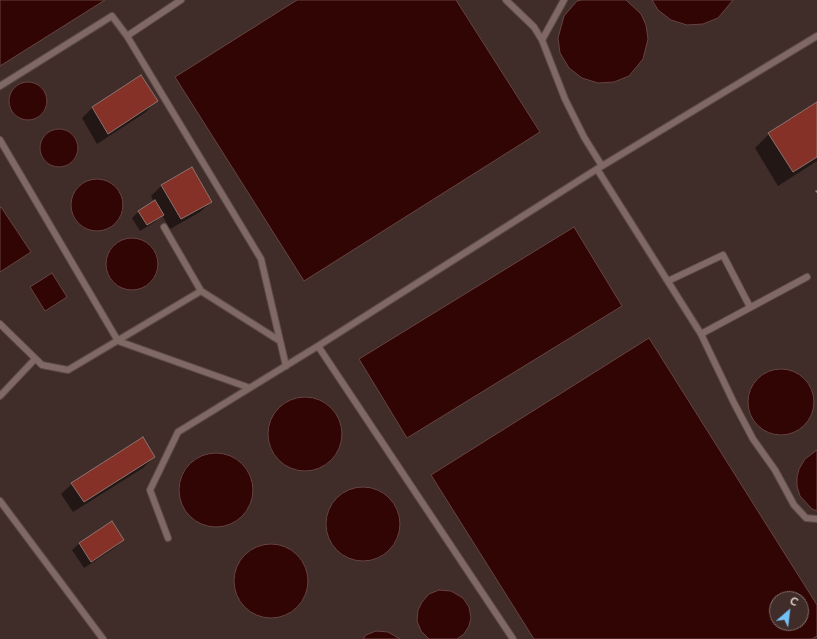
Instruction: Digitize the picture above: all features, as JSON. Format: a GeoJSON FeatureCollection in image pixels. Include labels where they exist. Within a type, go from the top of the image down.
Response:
{"type":"FeatureCollection","features":[{"type":"Feature","properties":{"kind":"lane"},"geometry":{"type":"LineString","coordinates":[[127,36],[182,0]]}},
{"type":"Feature","properties":{"kind":"lane"},"geometry":{"type":"LineString","coordinates":[[506,0],[534,27],[542,40],[565,99],[599,168],[701,334],[752,439],[775,470],[794,506],[806,518],[817,519]]}},
{"type":"Feature","properties":{"kind":"lane"},"geometry":{"type":"LineString","coordinates":[[542,40],[564,0]]}},
{"type":"Feature","properties":{"kind":"lane"},"geometry":{"type":"LineString","coordinates":[[0,86],[112,16],[127,36],[261,259],[286,366]]}},
{"type":"Feature","properties":{"kind":"lane"},"geometry":{"type":"LineString","coordinates":[[168,538],[150,490],[178,432],[318,346],[599,168],[817,36]]}},
{"type":"Feature","properties":{"kind":"lane"},"geometry":{"type":"LineString","coordinates":[[0,140],[118,341],[250,388]]}},
{"type":"Feature","properties":{"kind":"lane"},"geometry":{"type":"LineString","coordinates":[[164,228],[201,291],[280,341]]}},
{"type":"Feature","properties":{"kind":"lane"},"geometry":{"type":"LineString","coordinates":[[668,281],[723,255],[750,307]]}},
{"type":"Feature","properties":{"kind":"lane"},"geometry":{"type":"LineString","coordinates":[[701,334],[807,277]]}},
{"type":"Feature","properties":{"kind":"lane"},"geometry":{"type":"LineString","coordinates":[[0,324],[42,365],[68,370],[201,291]]}},
{"type":"Feature","properties":{"kind":"lane"},"geometry":{"type":"LineString","coordinates":[[318,346],[513,639]]}},
{"type":"Feature","properties":{"kind":"lane"},"geometry":{"type":"LineString","coordinates":[[0,396],[35,359]]}},
{"type":"Feature","properties":{"kind":"lane"},"geometry":{"type":"LineString","coordinates":[[0,501],[103,639]]}},
{"type":"Feature","properties":{"kind":"shaded area"},"geometry":{"type":"Polygon","coordinates":[[[0,0],[105,0],[0,66],[0,0]]]}},
{"type":"Feature","properties":{"kind":"shaded area"},"geometry":{"type":"Polygon","coordinates":[[[297,0],[456,0],[540,132],[304,281],[175,77],[297,0]]]}},
{"type":"Feature","properties":{"kind":"shaded area"},"geometry":{"type":"Polygon","coordinates":[[[626,0],[641,14],[646,25],[648,39],[643,59],[629,76],[614,82],[598,83],[582,78],[569,68],[560,53],[558,38],[564,16],[577,1],[626,0]]]}},
{"type":"Feature","properties":{"kind":"shaded area"},"geometry":{"type":"Polygon","coordinates":[[[652,0],[733,0],[718,18],[703,24],[687,25],[671,20],[658,10],[652,0]]]}},
{"type":"Feature","properties":{"kind":"shaded area"},"geometry":{"type":"Polygon","coordinates":[[[28,82],[38,85],[44,91],[47,101],[44,111],[38,117],[28,120],[18,117],[12,111],[9,101],[12,91],[18,85],[28,82]]]}},
{"type":"Feature","properties":{"kind":"shaded area"},"geometry":{"type":"Polygon","coordinates":[[[59,129],[72,135],[78,148],[72,161],[59,167],[46,161],[40,148],[46,135],[59,129]]]}},
{"type":"Feature","properties":{"kind":"shaded area"},"geometry":{"type":"Polygon","coordinates":[[[92,179],[102,179],[116,186],[123,200],[123,210],[116,224],[102,231],[92,231],[82,227],[75,220],[71,210],[71,200],[75,190],[82,183],[92,179]]]}},
{"type":"Feature","properties":{"kind":"shaded area"},"geometry":{"type":"Polygon","coordinates":[[[1,207],[31,252],[0,272],[0,208],[1,207]]]}},
{"type":"Feature","properties":{"kind":"shaded area"},"geometry":{"type":"Polygon","coordinates":[[[574,227],[622,306],[407,438],[359,359],[574,227]]]}},
{"type":"Feature","properties":{"kind":"shaded area"},"geometry":{"type":"Polygon","coordinates":[[[127,238],[137,238],[151,245],[158,259],[158,269],[151,283],[137,290],[127,290],[117,286],[110,279],[106,269],[106,259],[110,249],[117,242],[127,238]]]}},
{"type":"Feature","properties":{"kind":"shaded area"},"geometry":{"type":"Polygon","coordinates":[[[52,273],[67,297],[45,311],[30,287],[52,273]]]}},
{"type":"Feature","properties":{"kind":"shaded area"},"geometry":{"type":"Polygon","coordinates":[[[649,338],[808,591],[769,591],[769,631],[809,631],[809,592],[817,605],[817,636],[812,639],[534,639],[431,475],[649,338]]]}},
{"type":"Feature","properties":{"kind":"shaded area"},"geometry":{"type":"Polygon","coordinates":[[[781,369],[794,372],[804,379],[811,389],[814,402],[811,415],[804,425],[794,432],[781,435],[768,432],[758,425],[751,415],[748,402],[751,389],[758,379],[768,372],[781,369]]]}},
{"type":"Feature","properties":{"kind":"shaded area"},"geometry":{"type":"Polygon","coordinates":[[[298,397],[312,397],[326,403],[336,413],[342,427],[342,441],[336,455],[326,465],[312,471],[298,471],[284,465],[274,455],[268,441],[268,427],[274,413],[284,403],[298,397]]]}},
{"type":"Feature","properties":{"kind":"shaded area"},"geometry":{"type":"Polygon","coordinates":[[[817,450],[817,511],[812,509],[800,496],[797,486],[797,477],[799,469],[805,459],[817,450]]]}},
{"type":"Feature","properties":{"kind":"shaded area"},"geometry":{"type":"Polygon","coordinates":[[[209,453],[223,453],[237,459],[247,469],[253,483],[253,497],[247,511],[237,521],[223,527],[209,527],[195,521],[185,511],[179,497],[179,483],[185,469],[195,459],[209,453]]]}},
{"type":"Feature","properties":{"kind":"shaded area"},"geometry":{"type":"Polygon","coordinates":[[[356,487],[370,487],[384,493],[394,503],[400,517],[400,531],[394,545],[384,555],[370,561],[356,561],[342,555],[332,545],[326,531],[326,517],[332,503],[342,493],[356,487]]]}},
{"type":"Feature","properties":{"kind":"shaded area"},"geometry":{"type":"Polygon","coordinates":[[[264,544],[278,544],[292,550],[302,560],[308,574],[308,588],[302,602],[292,612],[278,618],[264,618],[250,612],[240,602],[234,588],[234,574],[240,560],[250,550],[264,544]]]}},
{"type":"Feature","properties":{"kind":"shaded area"},"geometry":{"type":"Polygon","coordinates":[[[439,590],[451,591],[463,598],[469,607],[471,618],[469,626],[464,634],[457,639],[429,639],[421,631],[417,621],[418,610],[422,602],[429,594],[439,590]]]}},
{"type":"Feature","properties":{"kind":"shaded area"},"geometry":{"type":"Polygon","coordinates":[[[376,631],[388,632],[400,639],[363,639],[366,635],[376,631]]]}},
{"type":"Feature","properties":{"kind":"building"},"geometry":{"type":"Polygon","coordinates":[[[141,75],[158,101],[108,134],[92,107],[141,75]]]}},
{"type":"Feature","properties":{"kind":"building"},"geometry":{"type":"Polygon","coordinates":[[[817,102],[817,157],[793,172],[768,133],[817,102]]]}},
{"type":"Feature","properties":{"kind":"building"},"geometry":{"type":"Polygon","coordinates":[[[192,167],[212,202],[181,219],[161,185],[192,167]]]}},
{"type":"Feature","properties":{"kind":"building"},"geometry":{"type":"Polygon","coordinates":[[[155,200],[164,215],[147,225],[138,211],[155,200]]]}},
{"type":"Feature","properties":{"kind":"building"},"geometry":{"type":"Polygon","coordinates":[[[143,437],[155,457],[84,502],[71,483],[143,437]]]}},
{"type":"Feature","properties":{"kind":"building"},"geometry":{"type":"Polygon","coordinates":[[[112,521],[124,540],[91,562],[79,543],[112,521]]]}}]}
